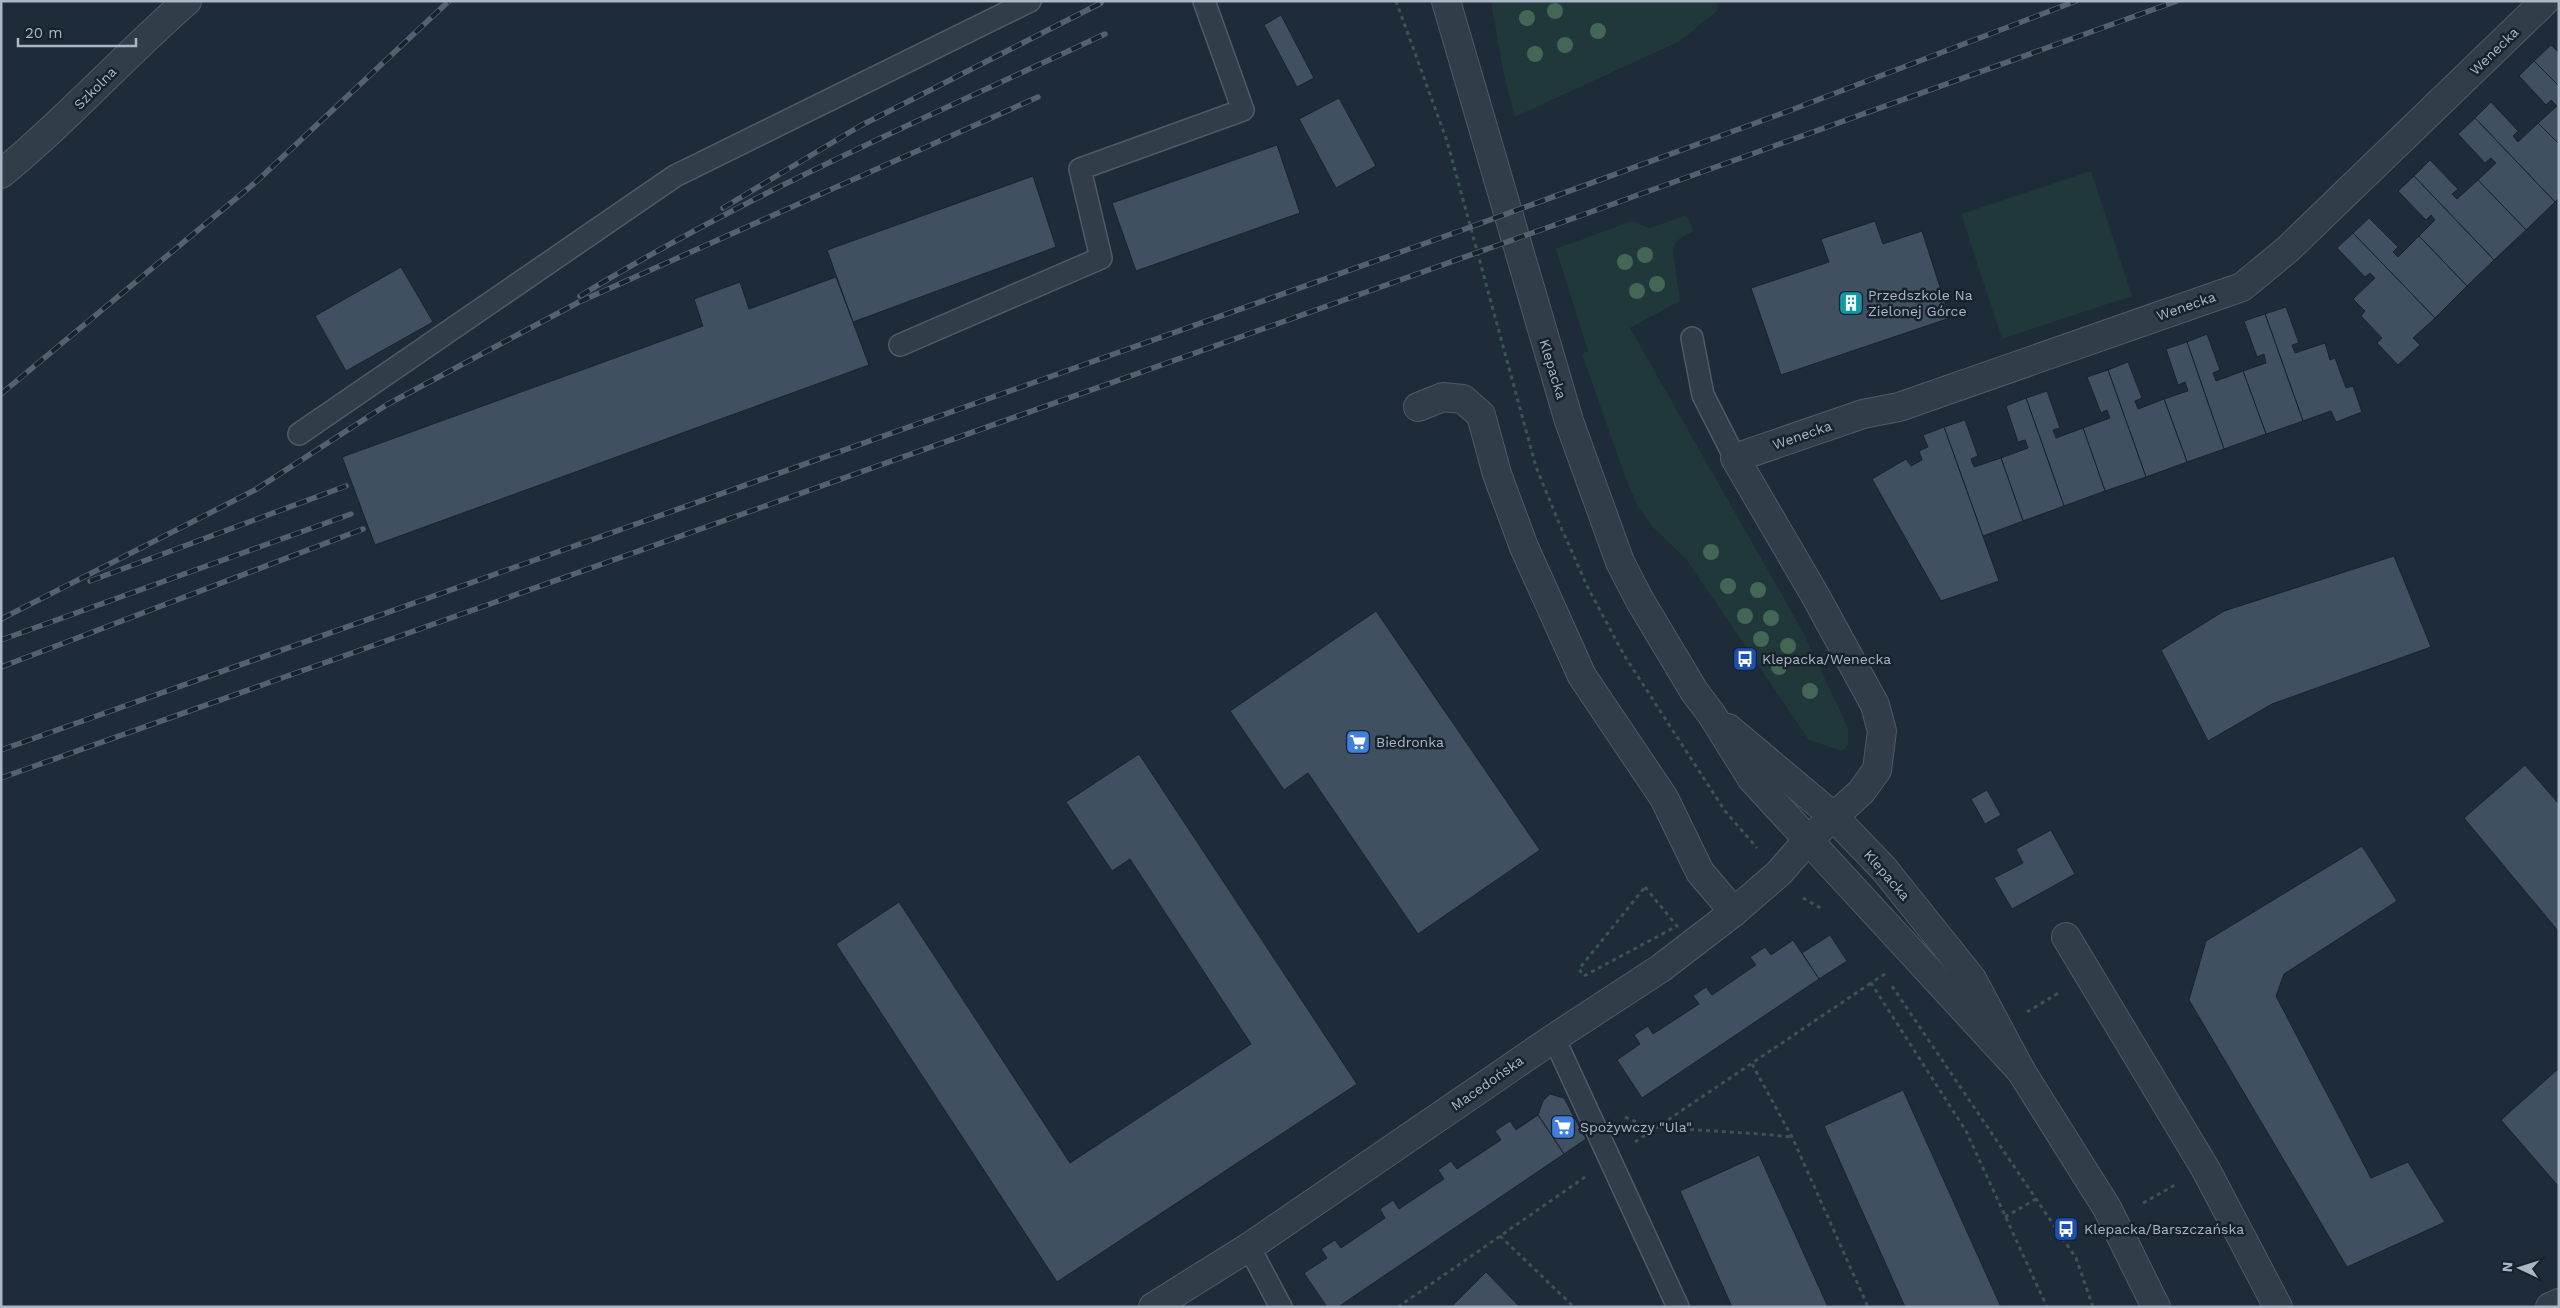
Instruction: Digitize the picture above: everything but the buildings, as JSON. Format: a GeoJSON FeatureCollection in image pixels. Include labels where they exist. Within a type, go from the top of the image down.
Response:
{"type":"FeatureCollection","features":[{"type":"Feature","properties":{"kind":"street","name":"Szkolna"},"geometry":{"type":"LineString","coordinates":[[1,174],[36,146],[147,36],[187,1]]}},
{"type":"Feature","properties":{"kind":"street","name":"Klepacka"},"geometry":{"type":"LineString","coordinates":[[1446,1],[1568,421],[1620,562],[1639,599],[1694,691],[1712,715],[1752,778],[1807,841],[1895,932],[2021,1071]]}},
{"type":"Feature","properties":{"kind":"street","name":"Wenecka"},"geometry":{"type":"LineString","coordinates":[[1735,458],[1863,414],[1899,407],[2242,287],[2288,249],[2545,1]]}},
{"type":"Feature","properties":{"kind":"street"},"geometry":{"type":"LineString","coordinates":[[1418,407],[1443,398],[1463,399],[1481,415],[1498,474],[1524,547],[1582,676],[1664,798],[1700,872],[1734,912]]}},
{"type":"Feature","properties":{"kind":"street","name":"Macedońska"},"geometry":{"type":"LineString","coordinates":[[1153,1307],[1249,1247],[1554,1038],[1661,968],[1734,912],[1778,873],[1807,841],[1861,792],[1877,770],[1882,731],[1875,705],[1815,595],[1735,458]]}},
{"type":"Feature","properties":{"kind":"street","name":"Klepacka"},"geometry":{"type":"LineString","coordinates":[[1712,715],[1834,817],[1884,869],[1972,980],[2021,1071],[2107,1208],[2156,1307]]}},
{"type":"Feature","properties":{"kind":"street"},"geometry":{"type":"LineString","coordinates":[[2066,937],[2205,1168],[2278,1307]]}},
{"type":"Feature","properties":{"kind":"street"},"geometry":{"type":"LineString","coordinates":[[2550,1307],[2559,1303]]}},
{"type":"Feature","properties":{"kind":"lane"},"geometry":{"type":"LineString","coordinates":[[299,434],[675,176],[1030,1]]}},
{"type":"Feature","properties":{"kind":"lane"},"geometry":{"type":"LineString","coordinates":[[900,344],[1101,258],[1080,169],[1244,110],[1204,1]]}},
{"type":"Feature","properties":{"kind":"lane"},"geometry":{"type":"LineString","coordinates":[[1692,338],[1703,396],[1735,458]]}},
{"type":"Feature","properties":{"kind":"lane"},"geometry":{"type":"LineString","coordinates":[[1554,1038],[1678,1307]]}},
{"type":"Feature","properties":{"kind":"lane"},"geometry":{"type":"LineString","coordinates":[[1249,1247],[1281,1307]]}},
{"type":"Feature","properties":{"kind":"path"},"geometry":{"type":"LineString","coordinates":[[1396,1],[1447,140],[1487,285]]}},
{"type":"Feature","properties":{"kind":"path"},"geometry":{"type":"LineString","coordinates":[[1645,887],[1677,926],[1584,976],[1579,968],[1645,887]]}},
{"type":"Feature","properties":{"kind":"path"},"geometry":{"type":"LineString","coordinates":[[1800,895],[1826,911]]}},
{"type":"Feature","properties":{"kind":"path"},"geometry":{"type":"LineString","coordinates":[[1880,967],[2076,1258],[2092,1307]]}},
{"type":"Feature","properties":{"kind":"path"},"geometry":{"type":"LineString","coordinates":[[1885,974],[1871,983],[1966,1131],[2047,1307]]}},
{"type":"Feature","properties":{"kind":"path"},"geometry":{"type":"LineString","coordinates":[[2026,1013],[2089,975]]}},
{"type":"Feature","properties":{"kind":"path"},"geometry":{"type":"LineString","coordinates":[[1752,1064],[1792,1137],[1868,1307]]}},
{"type":"Feature","properties":{"kind":"path"},"geometry":{"type":"LineString","coordinates":[[1657,1127],[1716,1132],[1740,1131],[1792,1137]]}},
{"type":"Feature","properties":{"kind":"path"},"geometry":{"type":"LineString","coordinates":[[2152,1199],[2156,1196]]}},
{"type":"Feature","properties":{"kind":"path"},"geometry":{"type":"LineString","coordinates":[[2005,1217],[2036,1199]]}},
{"type":"Feature","properties":{"kind":"path"},"geometry":{"type":"LineString","coordinates":[[1500,1236],[1574,1307]]}},
{"type":"Feature","properties":{"kind":"green space"},"geometry":{"type":"Polygon","coordinates":[[[1491,1],[1718,1],[1717,11],[1680,41],[1515,117],[1503,71],[1491,1]]]}},
{"type":"Feature","properties":{"kind":"green space"},"geometry":{"type":"Polygon","coordinates":[[[2091,171],[2132,296],[2002,339],[1961,214],[2091,171]]]}},
{"type":"Feature","properties":{"kind":"green space"},"geometry":{"type":"Polygon","coordinates":[[[1686,215],[1694,231],[1677,241],[1673,252],[1680,301],[1630,328],[1802,630],[1848,728],[1848,745],[1842,751],[1809,740],[1686,559],[1653,527],[1638,507],[1626,479],[1582,354],[1588,351],[1556,249],[1632,221],[1650,228],[1686,215]]]}},
{"type":"Feature","properties":{"kind":"railway"},"geometry":{"type":"LineString","coordinates":[[1,394],[257,181],[449,1]]}},
{"type":"Feature","properties":{"kind":"railway"},"geometry":{"type":"LineString","coordinates":[[1,750],[1454,233],[1786,112],[2076,1]]}},
{"type":"Feature","properties":{"kind":"railway"},"geometry":{"type":"LineString","coordinates":[[1,778],[1549,227],[2177,1]]}},
{"type":"Feature","properties":{"kind":"railway"},"geometry":{"type":"LineString","coordinates":[[723,208],[860,126],[1101,3]]}},
{"type":"Feature","properties":{"kind":"railway"},"geometry":{"type":"LineString","coordinates":[[580,296],[643,259],[773,190],[905,126],[1105,34]]}},
{"type":"Feature","properties":{"kind":"railway"},"geometry":{"type":"LineString","coordinates":[[1,619],[255,490],[388,404],[579,302],[1038,97]]}},
{"type":"Feature","properties":{"kind":"railway"},"geometry":{"type":"LineString","coordinates":[[90,581],[346,486]]}},
{"type":"Feature","properties":{"kind":"railway"},"geometry":{"type":"LineString","coordinates":[[1,640],[351,514]]}},
{"type":"Feature","properties":{"kind":"railway"},"geometry":{"type":"LineString","coordinates":[[1,667],[363,529]]}},
{"type":"Feature","properties":{"kind":"place","name":"Przedszkole Na Zielonej Górce"},"geometry":{"type":"Point","coordinates":[1851,303]}},
{"type":"Feature","properties":{"kind":"place","name":"Klepacka/Wenecka"},"geometry":{"type":"Point","coordinates":[1745,659]}},
{"type":"Feature","properties":{"kind":"place","name":"Biedronka"},"geometry":{"type":"Point","coordinates":[1358,742]}},
{"type":"Feature","properties":{"kind":"place","name":"Spożywczy \"Ula\""},"geometry":{"type":"Point","coordinates":[1563,1127]}},
{"type":"Feature","properties":{"kind":"place","name":"Klepacka/Barszczańska"},"geometry":{"type":"Point","coordinates":[2066,1229]}}]}
